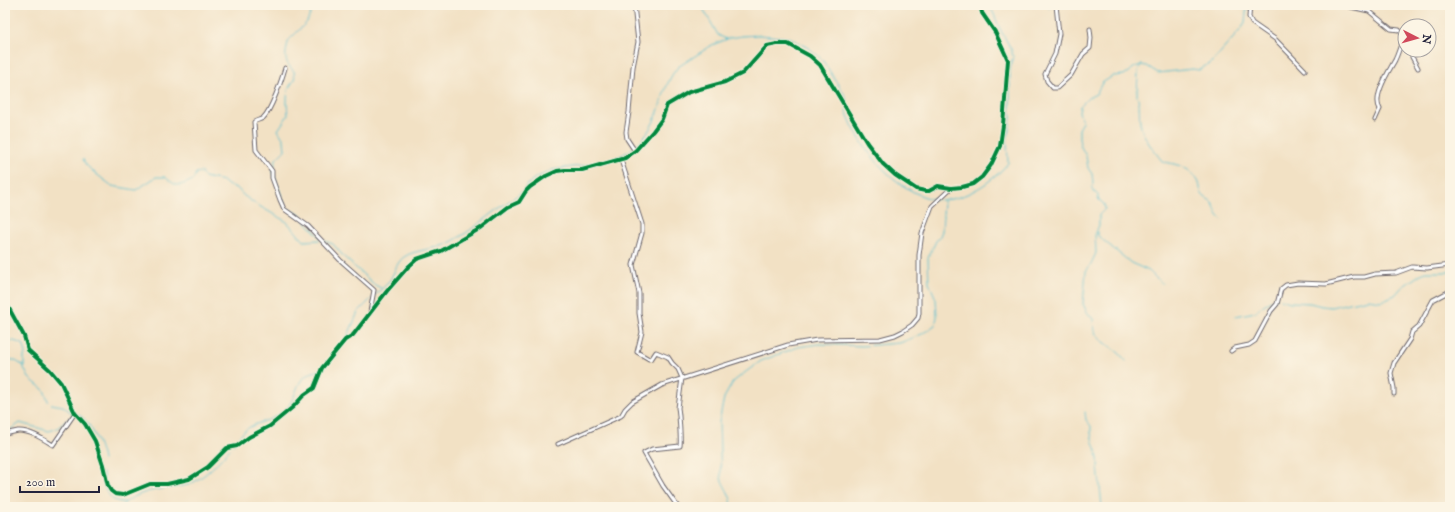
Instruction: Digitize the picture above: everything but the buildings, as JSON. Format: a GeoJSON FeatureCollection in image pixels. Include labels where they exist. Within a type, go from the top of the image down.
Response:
{"type":"FeatureCollection","features":[{"type":"Feature","properties":{"kind":"street"},"geometry":{"type":"LineString","coordinates":[[634,5],[638,42],[633,67],[626,132],[627,139],[635,151]]}},
{"type":"Feature","properties":{"kind":"street"},"geometry":{"type":"LineString","coordinates":[[5,301],[24,336],[28,350],[50,370],[61,383],[75,414],[88,428],[97,445],[104,465],[110,491],[115,494],[123,495],[150,484],[167,484],[189,479],[212,464],[227,448],[236,446],[259,431],[270,426],[293,407],[304,395],[314,388],[322,368],[345,340],[353,335],[370,312],[414,260],[441,251],[481,228],[505,209],[519,202],[526,191],[541,179],[557,171],[582,170],[621,160],[635,151],[662,119],[667,106],[688,92],[725,82],[743,73],[767,46],[784,43],[810,56],[820,65],[867,143],[880,160],[895,175],[912,187],[921,191],[929,191],[938,186],[951,188],[973,184],[982,177],[995,158],[1002,136],[1008,60],[995,32],[982,13],[980,5]]}},
{"type":"Feature","properties":{"kind":"street"},"geometry":{"type":"LineString","coordinates":[[1056,5],[1059,34],[1055,54],[1045,74],[1046,81],[1053,88],[1057,88],[1069,77],[1083,54],[1090,48],[1090,29]]}},
{"type":"Feature","properties":{"kind":"street"},"geometry":{"type":"LineString","coordinates":[[1250,5],[1249,16],[1252,23],[1275,39],[1305,70]]}},
{"type":"Feature","properties":{"kind":"street"},"geometry":{"type":"LineString","coordinates":[[1341,5],[1369,11],[1391,29],[1397,30]]}},
{"type":"Feature","properties":{"kind":"street"},"geometry":{"type":"LineString","coordinates":[[1376,120],[1380,110],[1378,103],[1383,80],[1397,57]]}},
{"type":"Feature","properties":{"kind":"street"},"geometry":{"type":"LineString","coordinates":[[1413,58],[1418,68]]}},
{"type":"Feature","properties":{"kind":"street"},"geometry":{"type":"LineString","coordinates":[[285,68],[276,95],[264,117],[254,122],[256,150],[272,171],[272,178],[284,209],[308,226],[340,260],[374,290],[370,312]]}},
{"type":"Feature","properties":{"kind":"street"},"geometry":{"type":"LineString","coordinates":[[621,160],[642,224],[642,233],[633,266],[638,293],[642,332],[637,352],[649,359],[652,358],[656,352],[668,357],[678,369],[682,378],[678,408],[681,440],[680,446],[652,449],[644,453],[663,486],[678,507]]}},
{"type":"Feature","properties":{"kind":"street"},"geometry":{"type":"LineString","coordinates":[[558,444],[621,416],[628,405],[636,399],[659,386],[682,378],[788,345],[817,340],[880,339],[903,331],[918,318],[919,250],[926,219],[934,202],[951,188]]}},
{"type":"Feature","properties":{"kind":"street"},"geometry":{"type":"LineString","coordinates":[[1231,351],[1235,348],[1249,345],[1255,341],[1271,311],[1277,304],[1281,289],[1286,285],[1298,283],[1326,284],[1354,277],[1396,273],[1412,267],[1427,268],[1450,265]]}},
{"type":"Feature","properties":{"kind":"street"},"geometry":{"type":"LineString","coordinates":[[1394,394],[1394,384],[1390,373],[1394,363],[1410,339],[1412,332],[1419,326],[1433,300],[1450,291]]}},
{"type":"Feature","properties":{"kind":"street"},"geometry":{"type":"LineString","coordinates":[[5,434],[19,431],[45,439],[53,445],[63,428],[75,414]]}},
{"type":"Feature","properties":{"kind":"waterway"},"geometry":{"type":"LineString","coordinates":[[314,5],[307,22],[288,41],[286,60],[294,71],[295,80],[290,85],[288,91],[288,115],[278,130],[284,140],[285,150],[276,159],[273,172],[286,208],[301,215],[321,238]]}},
{"type":"Feature","properties":{"kind":"waterway"},"geometry":{"type":"LineString","coordinates":[[701,5],[718,35],[726,39]]}},
{"type":"Feature","properties":{"kind":"waterway"},"geometry":{"type":"LineString","coordinates":[[940,200],[959,197],[978,189],[995,177],[1008,163],[1007,140],[1011,118],[1010,70],[1013,56],[993,12],[987,5]]}},
{"type":"Feature","properties":{"kind":"waterway"},"geometry":{"type":"LineString","coordinates":[[1126,361],[1119,353],[1100,339],[1094,331],[1093,319],[1083,304],[1086,271],[1096,253],[1095,232],[1099,226],[1099,215],[1105,209],[1104,204],[1098,199],[1098,195],[1092,190],[1092,174],[1088,168],[1086,156],[1080,145],[1079,129],[1083,122],[1079,112],[1080,106],[1088,98],[1096,94],[1102,83],[1113,76],[1124,75],[1135,67],[1141,65],[1147,66],[1158,73],[1192,69],[1199,70],[1213,61],[1242,28],[1245,22],[1247,5]]}},
{"type":"Feature","properties":{"kind":"waterway"},"geometry":{"type":"LineString","coordinates":[[375,295],[392,277],[401,259],[414,252],[445,245],[460,237],[518,195],[535,178],[552,170],[601,162],[628,152],[639,142],[649,129],[658,112],[668,83],[674,72],[678,67],[712,45],[730,38],[742,36],[759,35],[791,38],[810,49],[822,59],[846,97],[846,105]]}},
{"type":"Feature","properties":{"kind":"waterway"},"geometry":{"type":"LineString","coordinates":[[1137,96],[1138,71],[1141,65]]}},
{"type":"Feature","properties":{"kind":"waterway"},"geometry":{"type":"LineString","coordinates":[[1138,98],[1141,129],[1146,139],[1163,162],[1174,164],[1188,170],[1193,174],[1199,183],[1203,195],[1212,202],[1218,215],[1223,220]]}},
{"type":"Feature","properties":{"kind":"waterway"},"geometry":{"type":"LineString","coordinates":[[846,110],[860,139],[881,167],[908,189],[922,196],[937,200]]}},
{"type":"Feature","properties":{"kind":"waterway"},"geometry":{"type":"LineString","coordinates":[[83,159],[86,165],[112,186],[136,190],[156,177],[165,177],[172,183],[181,185],[193,180],[196,173],[201,172],[204,177],[223,181],[229,186],[237,188],[243,195],[254,203],[287,222],[304,241],[319,240]]}},
{"type":"Feature","properties":{"kind":"waterway"},"geometry":{"type":"LineString","coordinates":[[731,507],[732,504],[730,497],[721,478],[719,422],[724,398],[733,382],[761,361],[798,347],[819,344],[862,346],[900,343],[922,334],[935,325],[937,317],[936,299],[929,283],[928,258],[942,231],[944,201]]}},
{"type":"Feature","properties":{"kind":"waterway"},"geometry":{"type":"LineString","coordinates":[[1097,232],[1098,236],[1131,263],[1149,271],[1162,283]]}},
{"type":"Feature","properties":{"kind":"waterway"},"geometry":{"type":"LineString","coordinates":[[322,240],[333,244],[345,258],[375,285],[381,288]]}},
{"type":"Feature","properties":{"kind":"waterway"},"geometry":{"type":"LineString","coordinates":[[1281,299],[1290,302],[1310,303],[1331,307],[1368,299],[1381,301],[1395,295],[1402,287],[1421,274],[1426,272],[1450,272]]}},
{"type":"Feature","properties":{"kind":"waterway"},"geometry":{"type":"LineString","coordinates":[[1236,316],[1255,312],[1265,304],[1277,298]]}},
{"type":"Feature","properties":{"kind":"waterway"},"geometry":{"type":"LineString","coordinates":[[347,338],[358,312],[371,299]]}},
{"type":"Feature","properties":{"kind":"waterway"},"geometry":{"type":"LineString","coordinates":[[5,341],[14,341],[23,344],[26,353],[24,356],[24,368],[29,378],[44,390],[48,401],[51,404],[63,406],[73,414]]}},
{"type":"Feature","properties":{"kind":"waterway"},"geometry":{"type":"LineString","coordinates":[[323,369],[337,355],[346,341]]}},
{"type":"Feature","properties":{"kind":"waterway"},"geometry":{"type":"LineString","coordinates":[[5,359],[14,360],[24,366]]}},
{"type":"Feature","properties":{"kind":"waterway"},"geometry":{"type":"LineString","coordinates":[[233,445],[247,429],[282,413],[291,403],[298,386],[305,376],[320,370]]}},
{"type":"Feature","properties":{"kind":"waterway"},"geometry":{"type":"LineString","coordinates":[[1085,412],[1086,420],[1091,426],[1092,437],[1098,457],[1102,507]]}},
{"type":"Feature","properties":{"kind":"waterway"},"geometry":{"type":"LineString","coordinates":[[78,415],[86,421],[98,441],[103,460]]}},
{"type":"Feature","properties":{"kind":"waterway"},"geometry":{"type":"LineString","coordinates":[[7,432],[20,423],[49,431],[56,429],[72,416]]}},
{"type":"Feature","properties":{"kind":"waterway"},"geometry":{"type":"LineString","coordinates":[[120,507],[135,496],[143,493],[188,485],[194,482],[211,469],[230,449]]}},
{"type":"Feature","properties":{"kind":"waterway"},"geometry":{"type":"LineString","coordinates":[[103,473],[105,488],[111,497],[119,502],[125,502]]}},
{"type":"Feature","properties":{"kind":"cycle path"},"geometry":{"type":"LineString","coordinates":[[5,301],[24,336],[28,350],[50,370],[61,383],[75,413],[85,424],[95,441],[108,486],[111,491],[115,494],[123,495],[150,484],[167,484],[189,479],[208,467],[227,448],[237,446],[249,437],[270,426],[293,407],[304,395],[314,388],[322,368],[345,340],[353,335],[387,291],[417,259],[441,251],[481,228],[508,207],[519,202],[530,187],[546,176],[557,171],[582,170],[625,158],[635,151],[653,131],[662,119],[667,105],[689,92],[725,82],[743,73],[767,46],[788,44],[810,56],[820,65],[867,143],[883,164],[895,175],[916,189],[925,191],[929,191],[938,186],[951,188],[973,184],[982,177],[991,165],[1000,146],[1008,60],[995,32],[982,13],[980,5]]}}]}
